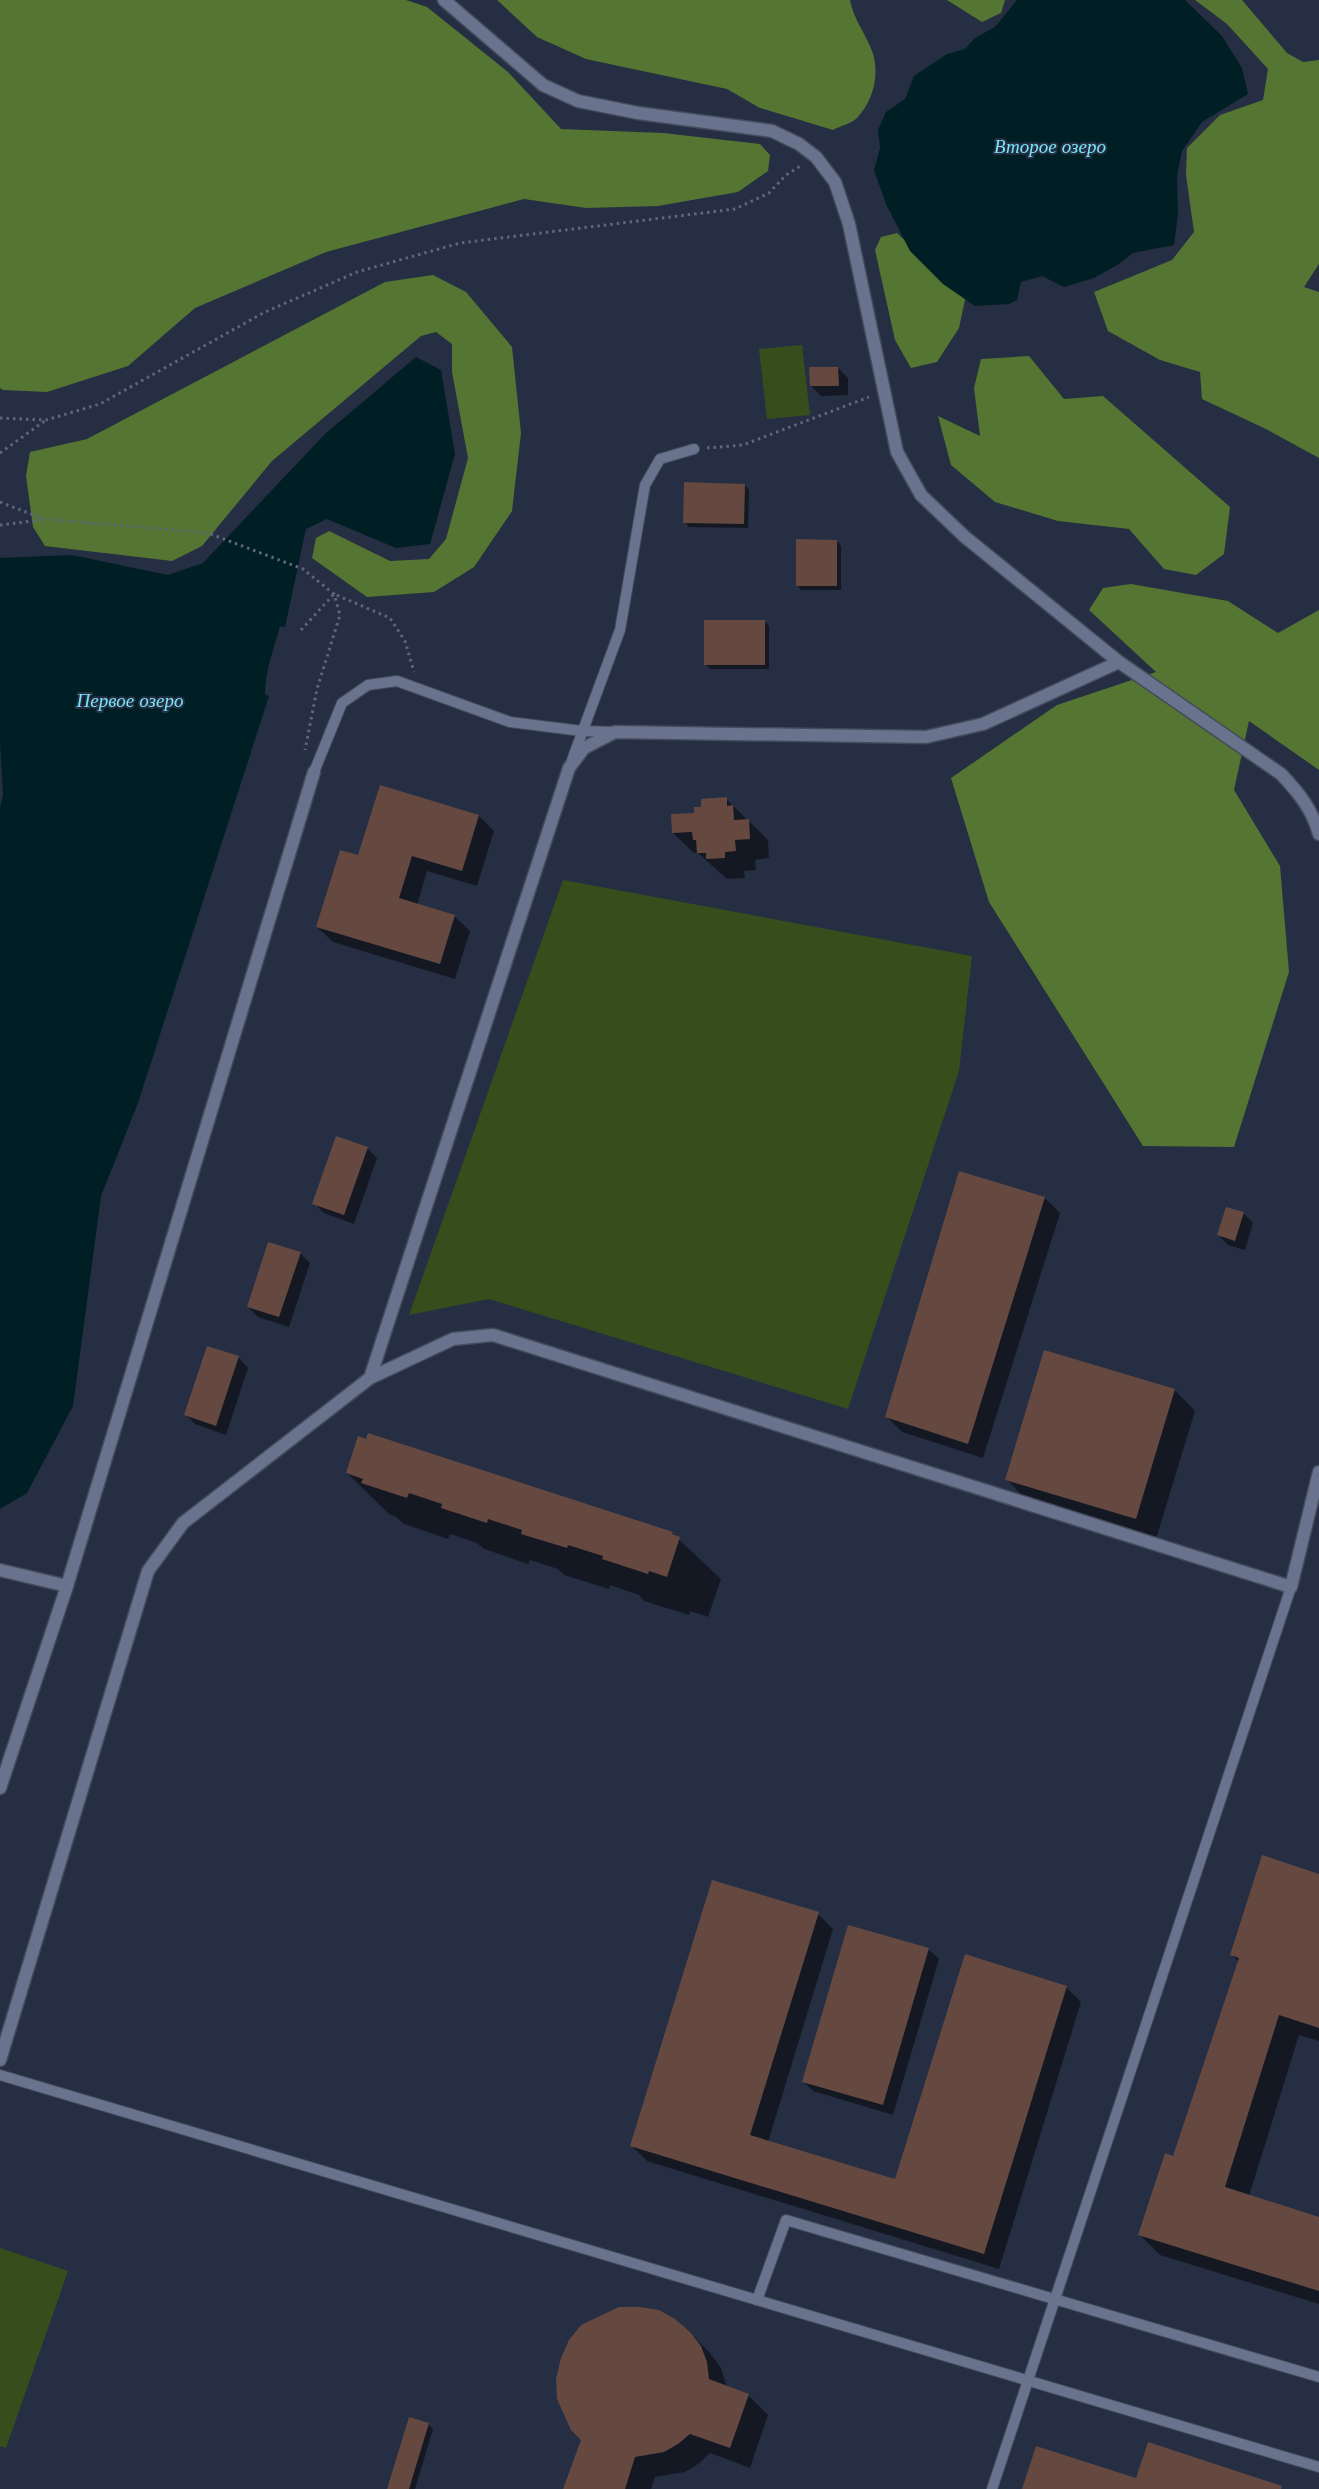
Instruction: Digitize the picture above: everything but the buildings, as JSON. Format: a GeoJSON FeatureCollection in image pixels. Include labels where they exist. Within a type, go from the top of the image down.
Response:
{"type":"FeatureCollection","features":[{"type":"Feature","properties":{"kind":"street"},"geometry":{"type":"LineString","coordinates":[[444,0],[543,85],[578,101],[638,113],[772,131],[799,144],[816,157],[835,182],[849,224],[897,452],[921,495],[965,537],[1119,662],[1281,774],[1299,792],[1314,815],[1319,834]]}},
{"type":"Feature","properties":{"kind":"street"},"geometry":{"type":"LineString","coordinates":[[370,1378],[569,768],[584,748],[615,732],[926,737],[983,724],[1119,662]]}},
{"type":"Feature","properties":{"kind":"street"},"geometry":{"type":"LineString","coordinates":[[0,1788],[67,1586],[314,772]]}},
{"type":"Feature","properties":{"kind":"street"},"geometry":{"type":"LineString","coordinates":[[0,2060],[148,1571],[183,1523],[370,1378],[453,1339],[493,1335],[1291,1587],[1319,1472]]}},
{"type":"Feature","properties":{"kind":"street"},"geometry":{"type":"LineString","coordinates":[[0,1570],[67,1586]]}},
{"type":"Feature","properties":{"kind":"lane"},"geometry":{"type":"LineString","coordinates":[[569,768],[620,630],[645,485],[660,459],[694,449]]}},
{"type":"Feature","properties":{"kind":"lane"},"geometry":{"type":"LineString","coordinates":[[314,772],[342,703],[368,685],[397,681],[510,722],[582,731],[615,732]]}},
{"type":"Feature","properties":{"kind":"lane"},"geometry":{"type":"LineString","coordinates":[[992,2489],[1291,1587]]}},
{"type":"Feature","properties":{"kind":"lane"},"geometry":{"type":"LineString","coordinates":[[0,2075],[1319,2467]]}},
{"type":"Feature","properties":{"kind":"lane"},"geometry":{"type":"LineString","coordinates":[[757,2300],[786,2220],[1319,2377]]}},
{"type":"Feature","properties":{"kind":"path"},"geometry":{"type":"LineString","coordinates":[[0,418],[46,420],[100,404],[264,312],[357,272],[460,243],[736,209],[769,194],[786,175],[816,157]]}},
{"type":"Feature","properties":{"kind":"path"},"geometry":{"type":"LineString","coordinates":[[694,449],[743,445],[884,391]]}},
{"type":"Feature","properties":{"kind":"path"},"geometry":{"type":"LineString","coordinates":[[0,453],[46,420]]}},
{"type":"Feature","properties":{"kind":"path"},"geometry":{"type":"LineString","coordinates":[[0,502],[44,519]]}},
{"type":"Feature","properties":{"kind":"path"},"geometry":{"type":"LineString","coordinates":[[0,525],[44,519],[208,533],[303,569],[334,594],[390,618],[405,642],[419,689]]}},
{"type":"Feature","properties":{"kind":"path"},"geometry":{"type":"LineString","coordinates":[[301,630],[334,594]]}},
{"type":"Feature","properties":{"kind":"path"},"geometry":{"type":"LineString","coordinates":[[314,772],[304,754],[318,689],[340,615],[334,594]]}},
{"type":"Feature","properties":{"kind":"green space"},"geometry":{"type":"Polygon","coordinates":[[[0,0],[406,0],[427,7],[508,72],[561,129],[663,133],[760,144],[770,155],[768,171],[738,192],[658,206],[586,208],[524,199],[326,252],[195,308],[128,366],[47,392],[3,390],[0,388],[0,0]]]}},
{"type":"Feature","properties":{"kind":"green space"},"geometry":{"type":"Polygon","coordinates":[[[497,0],[850,0],[873,55],[875,74],[872,93],[857,118],[833,130],[760,108],[727,89],[586,59],[537,37],[497,0]]]}},
{"type":"Feature","properties":{"kind":"green space"},"geometry":{"type":"Polygon","coordinates":[[[947,0],[1005,0],[1001,13],[982,22],[947,0]]]}},
{"type":"Feature","properties":{"kind":"green space"},"geometry":{"type":"Polygon","coordinates":[[[1195,0],[1242,0],[1287,53],[1303,62],[1319,60],[1319,264],[1304,287],[1319,292],[1319,458],[1266,429],[1202,399],[1200,372],[1160,360],[1108,331],[1094,292],[1172,260],[1194,232],[1186,175],[1187,148],[1220,115],[1263,100],[1268,69],[1227,24],[1195,0]]]}},
{"type":"Feature","properties":{"kind":"green space"},"geometry":{"type":"Polygon","coordinates":[[[897,233],[938,272],[966,295],[959,328],[937,362],[911,368],[895,340],[875,250],[881,237],[897,233]]]}},
{"type":"Feature","properties":{"kind":"green space"},"geometry":{"type":"Polygon","coordinates":[[[433,275],[466,292],[512,347],[521,433],[512,511],[474,567],[434,592],[367,597],[312,558],[316,538],[329,531],[390,561],[429,559],[446,539],[468,458],[452,372],[452,344],[436,332],[421,336],[272,461],[202,546],[172,561],[45,546],[33,527],[26,476],[30,452],[87,439],[385,282],[433,275]]]}},
{"type":"Feature","properties":{"kind":"green space"},"geometry":{"type":"Polygon","coordinates":[[[802,345],[810,415],[767,419],[759,349],[802,345]]]}},
{"type":"Feature","properties":{"kind":"green space"},"geometry":{"type":"Polygon","coordinates":[[[1029,356],[1064,399],[1103,396],[1230,507],[1224,554],[1196,575],[1164,569],[1129,529],[1058,521],[995,502],[951,465],[938,416],[980,436],[974,388],[981,359],[1029,356]]]}},
{"type":"Feature","properties":{"kind":"green space"},"geometry":{"type":"Polygon","coordinates":[[[1131,584],[1228,601],[1278,633],[1319,610],[1319,770],[1249,721],[1234,790],[1280,866],[1289,972],[1234,1147],[1143,1146],[989,902],[951,778],[1057,705],[1156,672],[1089,610],[1103,588],[1131,584]]]}},
{"type":"Feature","properties":{"kind":"green space"},"geometry":{"type":"Polygon","coordinates":[[[563,880],[972,956],[959,1071],[848,1409],[489,1299],[409,1315],[563,880]]]}},
{"type":"Feature","properties":{"kind":"green space"},"geometry":{"type":"Polygon","coordinates":[[[0,2248],[68,2271],[6,2448],[0,2446],[0,2248]]]}},
{"type":"Feature","properties":{"kind":"water","name":"Второе озеро"},"geometry":{"type":"Polygon","coordinates":[[[1017,0],[1185,0],[1222,36],[1242,68],[1248,94],[1202,122],[1182,151],[1177,176],[1178,214],[1174,245],[1133,253],[1119,264],[1094,278],[1064,287],[1042,276],[1021,282],[1017,300],[1009,304],[975,306],[943,284],[910,251],[886,204],[874,170],[880,148],[878,130],[886,112],[905,99],[914,76],[947,54],[965,49],[975,38],[995,27],[1017,0]]]}},
{"type":"Feature","properties":{"kind":"water","name":"Первое озеро"},"geometry":{"type":"Polygon","coordinates":[[[416,357],[441,370],[455,454],[430,544],[396,548],[327,519],[306,529],[285,627],[280,626],[268,668],[265,694],[269,696],[138,1103],[101,1196],[73,1406],[27,1493],[0,1509],[0,808],[3,795],[0,743],[0,558],[72,555],[168,575],[203,563],[325,434],[416,357]]]}}]}
